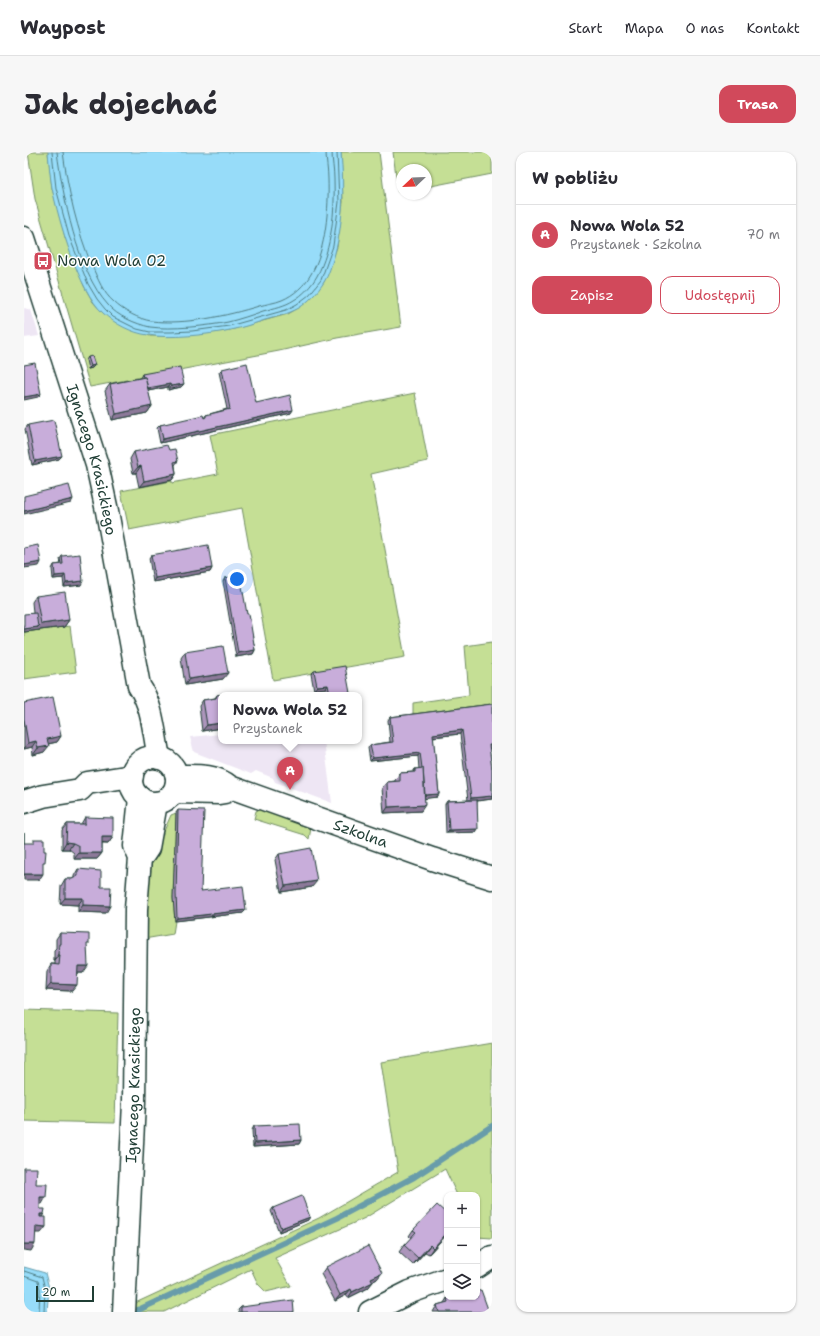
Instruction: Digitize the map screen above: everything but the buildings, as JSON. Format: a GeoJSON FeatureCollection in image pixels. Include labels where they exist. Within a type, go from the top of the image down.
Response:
{"type":"FeatureCollection","features":[{"type":"Feature","properties":{"kind":"street","name":"Ignacego Krasickiego"},"geometry":{"type":"LineString","coordinates":[[24,238],[97,465],[107,511],[139,686],[136,696],[141,751],[151,782],[135,846],[140,858],[136,909],[134,1102],[124,1312]]}},
{"type":"Feature","properties":{"kind":"street","name":"Szkolna"},"geometry":{"type":"LineString","coordinates":[[24,802],[43,796],[80,790],[87,783],[151,782],[219,793],[225,792],[230,787],[432,859],[492,878]]}},
{"type":"Feature","properties":{"kind":"street"},"geometry":{"type":"LineString","coordinates":[[480,1265],[492,1257]]}},
{"type":"Feature","properties":{"kind":"street"},"geometry":{"type":"LineString","coordinates":[[370,1312],[410,1292],[444,1280]]}},
{"type":"Feature","properties":{"kind":"shaded area"},"geometry":{"type":"Polygon","coordinates":[[[24,308],[31,310],[39,336],[24,338],[24,308]]]}},
{"type":"Feature","properties":{"kind":"shaded area"},"geometry":{"type":"Polygon","coordinates":[[[218,734],[218,744],[324,744],[332,803],[275,782],[273,778],[256,771],[251,774],[194,752],[190,737],[218,734]]]}},
{"type":"Feature","properties":{"kind":"green space"},"geometry":{"type":"Polygon","coordinates":[[[28,152],[48,152],[52,188],[65,237],[84,286],[93,302],[102,312],[150,336],[171,336],[230,330],[288,314],[311,298],[324,282],[337,247],[343,202],[341,152],[379,152],[401,327],[337,338],[279,351],[90,387],[35,199],[28,152]]]}},
{"type":"Feature","properties":{"kind":"green space"},"geometry":{"type":"Polygon","coordinates":[[[393,152],[492,152],[492,174],[432,186],[432,164],[396,164],[396,176],[393,152]]]}},
{"type":"Feature","properties":{"kind":"green space"},"geometry":{"type":"Polygon","coordinates":[[[415,393],[428,461],[371,474],[405,657],[273,680],[242,508],[129,530],[121,491],[218,474],[210,435],[415,393]]]}},
{"type":"Feature","properties":{"kind":"green space"},"geometry":{"type":"Polygon","coordinates":[[[70,626],[76,672],[24,679],[24,632],[70,626]]]}},
{"type":"Feature","properties":{"kind":"green space"},"geometry":{"type":"Polygon","coordinates":[[[492,642],[492,707],[413,717],[413,703],[469,695],[465,646],[492,642]]]}},
{"type":"Feature","properties":{"kind":"green space"},"geometry":{"type":"Polygon","coordinates":[[[260,809],[311,828],[309,839],[305,835],[254,819],[256,811],[260,809]]]}},
{"type":"Feature","properties":{"kind":"green space"},"geometry":{"type":"Polygon","coordinates":[[[176,813],[173,898],[175,921],[173,934],[144,939],[145,905],[157,830],[164,831],[171,815],[176,813]]]}},
{"type":"Feature","properties":{"kind":"green space"},"geometry":{"type":"Polygon","coordinates":[[[24,1010],[118,1013],[115,1123],[24,1121],[24,1010]]]}},
{"type":"Feature","properties":{"kind":"green space"},"geometry":{"type":"Polygon","coordinates":[[[492,1043],[492,1238],[480,1237],[480,1192],[456,1192],[445,1169],[365,1218],[275,1258],[291,1286],[266,1292],[258,1284],[251,1269],[164,1312],[131,1312],[131,1305],[319,1218],[398,1172],[381,1062],[492,1043]]]}},
{"type":"Feature","properties":{"kind":"water"},"geometry":{"type":"Polygon","coordinates":[[[48,152],[341,152],[343,192],[340,231],[334,257],[327,276],[322,286],[316,293],[299,308],[291,312],[243,327],[189,336],[167,337],[142,334],[130,330],[113,321],[103,313],[85,288],[71,254],[55,202],[51,184],[48,152]]]}},
{"type":"Feature","properties":{"kind":"water"},"geometry":{"type":"Polygon","coordinates":[[[24,1267],[45,1273],[49,1288],[47,1312],[24,1312],[24,1267]]]}},
{"type":"Feature","properties":{"kind":"waterway"},"geometry":{"type":"LineString","coordinates":[[136,1311],[337,1218],[414,1177],[492,1126]]}},
{"type":"Feature","properties":{"kind":"place","name":"Nowa Wola 02"},"geometry":{"type":"Point","coordinates":[43,261]}},
{"type":"Feature","properties":{"kind":"place","name":"Nowa Wola 52"},"geometry":{"type":"Point","coordinates":[290,790]}}]}
